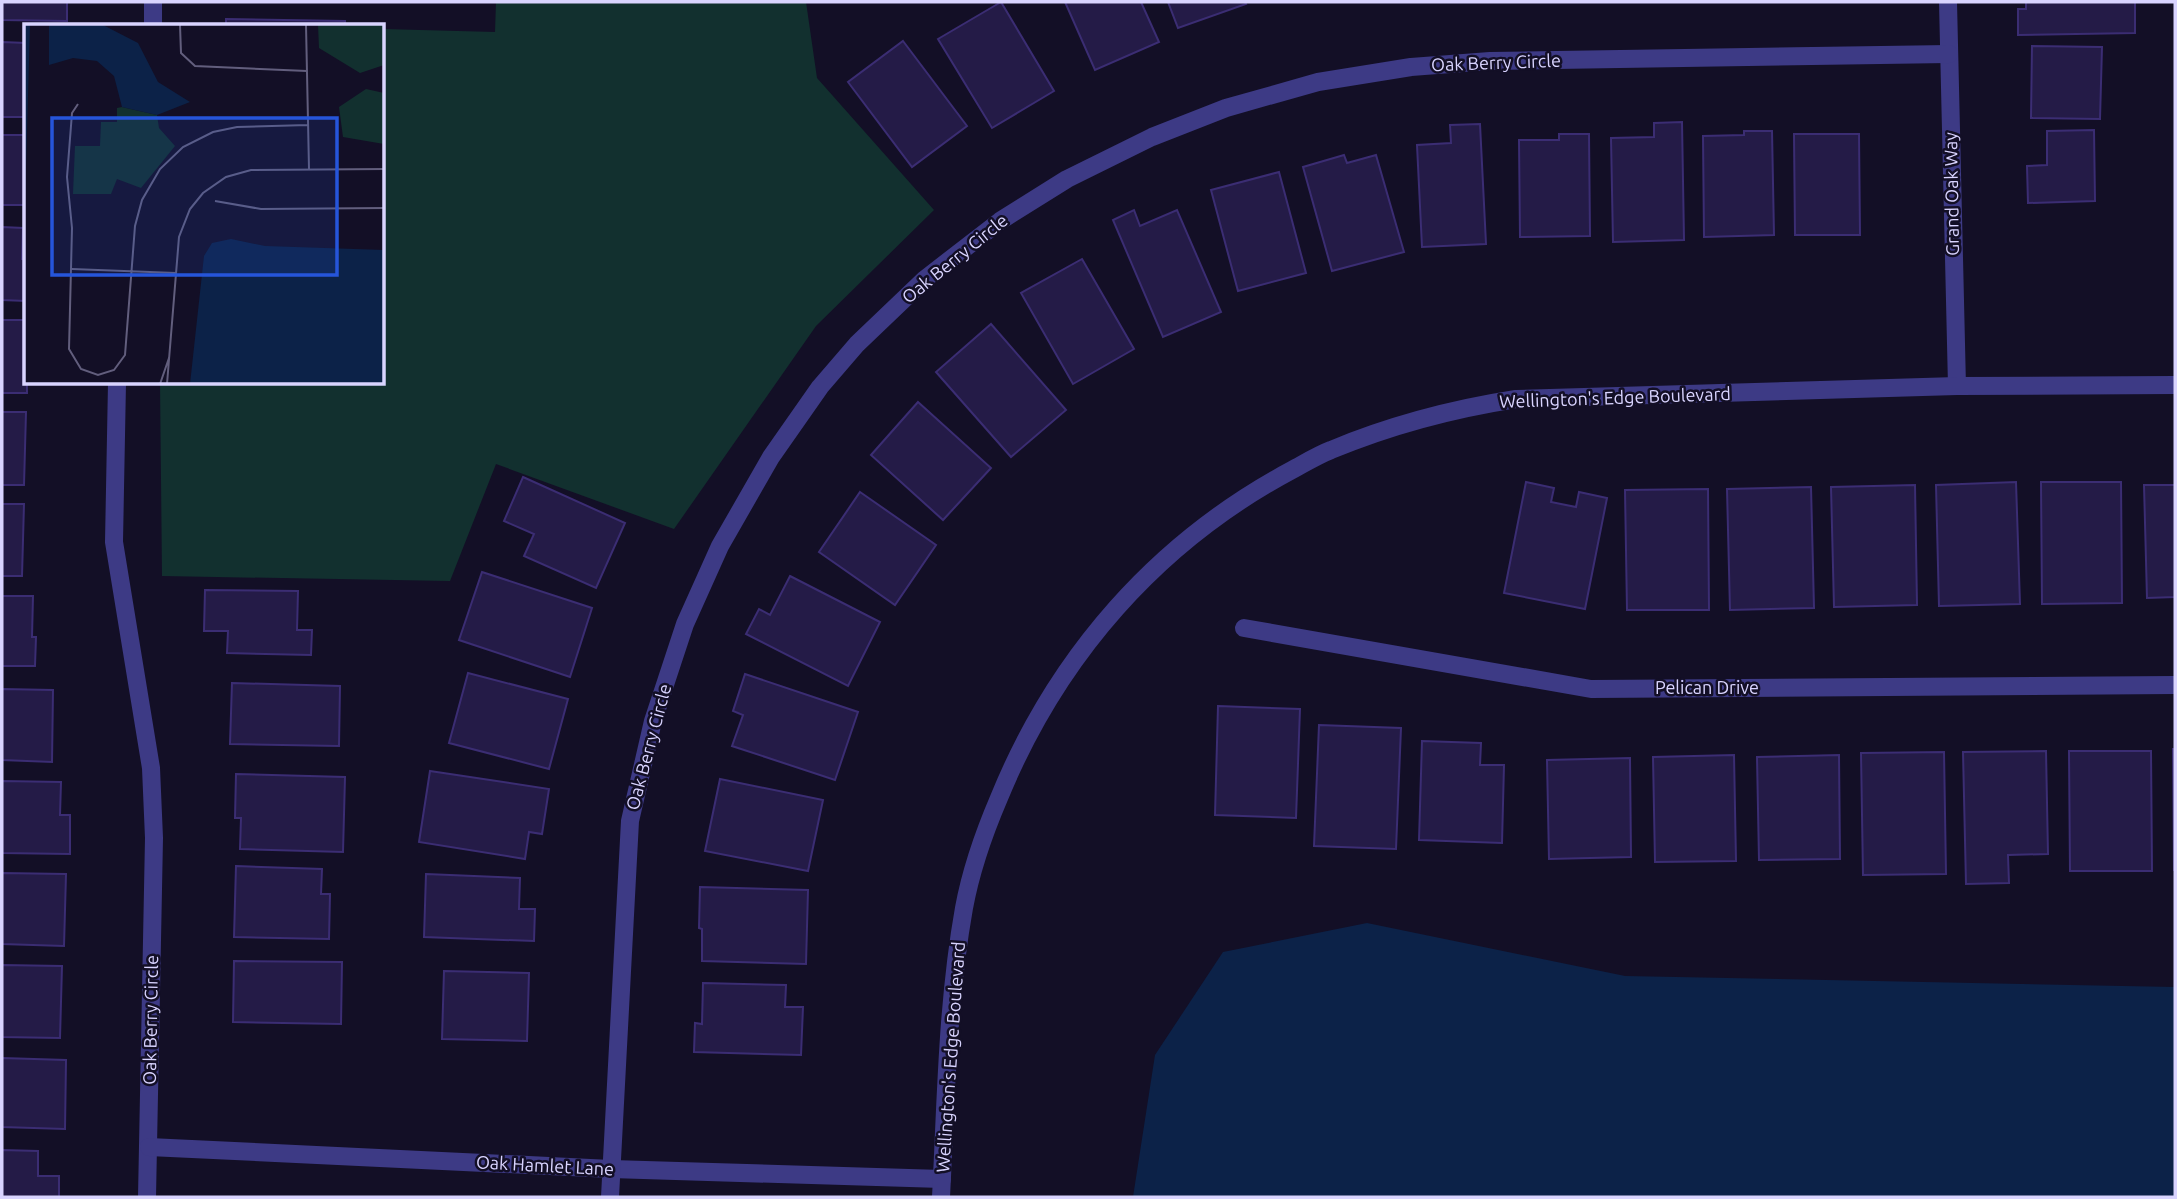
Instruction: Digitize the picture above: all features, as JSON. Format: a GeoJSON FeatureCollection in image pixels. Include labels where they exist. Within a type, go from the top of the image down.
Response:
{"type":"FeatureCollection","features":[{"type":"Feature","properties":{"kind":"street"},"geometry":{"type":"LineString","coordinates":[[153,2],[153,24]]}},
{"type":"Feature","properties":{"kind":"street","name":"Grand Oak Way"},"geometry":{"type":"LineString","coordinates":[[1948,2],[1957,386]]}},
{"type":"Feature","properties":{"kind":"street","name":"Oak Berry Circle"},"geometry":{"type":"LineString","coordinates":[[610,1197],[630,821],[653,721],[685,624],[720,546],[771,457],[820,387],[857,344],[925,279],[1000,221],[1067,179],[1152,137],[1226,108],[1318,82],[1411,66],[1490,61],[1949,54]]}},
{"type":"Feature","properties":{"kind":"street","name":"Oak Berry Circle"},"geometry":{"type":"LineString","coordinates":[[117,385],[114,542],[151,768],[154,838],[147,1197]]}},
{"type":"Feature","properties":{"kind":"street","name":"Wellington's Edge Boulevard"},"geometry":{"type":"LineString","coordinates":[[941,1188],[954,983],[965,905],[986,830],[1015,757],[1053,689],[1100,626],[1153,569],[1204,526],[1260,487],[1329,451],[1402,423],[1467,407],[1516,399],[1957,386],[2175,385]]}},
{"type":"Feature","properties":{"kind":"street","name":"Pelican Drive"},"geometry":{"type":"LineString","coordinates":[[1244,628],[1591,689],[2175,685]]}},
{"type":"Feature","properties":{"kind":"street","name":"Oak Hamlet Lane"},"geometry":{"type":"LineString","coordinates":[[149,1147],[941,1188]]}},
{"type":"Feature","properties":{"kind":"green space"},"geometry":{"type":"Polygon","coordinates":[[[496,2],[806,2],[817,78],[934,210],[816,326],[674,529],[496,464],[450,581],[162,576],[160,385],[385,385],[385,29],[495,32],[496,2]]]}},
{"type":"Feature","properties":{"kind":"water"},"geometry":{"type":"Polygon","coordinates":[[[1367,923],[1625,976],[2175,987],[2175,1197],[1133,1197],[1155,1055],[1223,952],[1367,923]]]}},
{"type":"Feature","properties":{"kind":"building"},"geometry":{"type":"Polygon","coordinates":[[[2,2],[67,2],[67,21],[2,20],[2,2]]]}},
{"type":"Feature","properties":{"kind":"building"},"geometry":{"type":"Polygon","coordinates":[[[1001,2],[1054,91],[992,128],[938,39],[1001,2]]]}},
{"type":"Feature","properties":{"kind":"building"},"geometry":{"type":"Polygon","coordinates":[[[1065,2],[1141,2],[1159,42],[1095,70],[1065,2]]]}},
{"type":"Feature","properties":{"kind":"building"},"geometry":{"type":"Polygon","coordinates":[[[1168,2],[1245,2],[1246,4],[1178,28],[1168,2]]]}},
{"type":"Feature","properties":{"kind":"building"},"geometry":{"type":"Polygon","coordinates":[[[2026,2],[2135,2],[2135,33],[2018,35],[2018,9],[2026,9],[2026,2]]]}},
{"type":"Feature","properties":{"kind":"building"},"geometry":{"type":"Polygon","coordinates":[[[226,19],[345,21],[345,24],[226,24],[226,19]]]}},
{"type":"Feature","properties":{"kind":"building"},"geometry":{"type":"Polygon","coordinates":[[[903,41],[967,126],[912,167],[848,82],[903,41]]]}},
{"type":"Feature","properties":{"kind":"building"},"geometry":{"type":"Polygon","coordinates":[[[2,42],[24,43],[24,117],[2,117],[2,42]]]}},
{"type":"Feature","properties":{"kind":"building"},"geometry":{"type":"Polygon","coordinates":[[[2032,46],[2102,47],[2100,119],[2031,118],[2032,46]]]}},
{"type":"Feature","properties":{"kind":"building"},"geometry":{"type":"Polygon","coordinates":[[[1682,122],[1684,240],[1613,242],[1611,138],[1654,137],[1654,123],[1682,122]]]}},
{"type":"Feature","properties":{"kind":"building"},"geometry":{"type":"Polygon","coordinates":[[[1480,124],[1486,244],[1422,247],[1417,145],[1451,143],[1450,125],[1480,124]]]}},
{"type":"Feature","properties":{"kind":"building"},"geometry":{"type":"Polygon","coordinates":[[[2094,130],[2095,201],[2028,203],[2027,166],[2047,165],[2047,131],[2094,130]]]}},
{"type":"Feature","properties":{"kind":"building"},"geometry":{"type":"Polygon","coordinates":[[[1744,131],[1772,131],[1774,235],[1704,237],[1703,136],[1744,135],[1744,131]]]}},
{"type":"Feature","properties":{"kind":"building"},"geometry":{"type":"Polygon","coordinates":[[[1559,134],[1589,134],[1590,236],[1520,237],[1519,140],[1559,140],[1559,134]]]}},
{"type":"Feature","properties":{"kind":"building"},"geometry":{"type":"Polygon","coordinates":[[[1794,134],[1859,134],[1860,235],[1795,235],[1794,134]]]}},
{"type":"Feature","properties":{"kind":"building"},"geometry":{"type":"Polygon","coordinates":[[[2,135],[24,135],[24,205],[2,205],[2,135]]]}},
{"type":"Feature","properties":{"kind":"building"},"geometry":{"type":"Polygon","coordinates":[[[1344,155],[1347,163],[1376,155],[1404,252],[1332,271],[1303,167],[1344,155]]]}},
{"type":"Feature","properties":{"kind":"building"},"geometry":{"type":"Polygon","coordinates":[[[1279,172],[1306,273],[1238,291],[1211,190],[1279,172]]]}},
{"type":"Feature","properties":{"kind":"building"},"geometry":{"type":"Polygon","coordinates":[[[1134,210],[1140,226],[1177,210],[1221,312],[1163,337],[1113,220],[1134,210]]]}},
{"type":"Feature","properties":{"kind":"building"},"geometry":{"type":"Polygon","coordinates":[[[2,227],[23,228],[24,301],[2,300],[2,227]]]}},
{"type":"Feature","properties":{"kind":"building"},"geometry":{"type":"Polygon","coordinates":[[[1082,259],[1134,349],[1073,384],[1021,293],[1082,259]]]}},
{"type":"Feature","properties":{"kind":"building"},"geometry":{"type":"Polygon","coordinates":[[[2,320],[24,320],[24,385],[27,385],[27,393],[2,393],[2,320]]]}},
{"type":"Feature","properties":{"kind":"building"},"geometry":{"type":"Polygon","coordinates":[[[991,324],[1066,410],[1011,457],[936,372],[991,324]]]}},
{"type":"Feature","properties":{"kind":"building"},"geometry":{"type":"Polygon","coordinates":[[[918,402],[991,468],[943,520],[871,455],[918,402]]]}},
{"type":"Feature","properties":{"kind":"building"},"geometry":{"type":"Polygon","coordinates":[[[2,412],[26,412],[24,485],[2,485],[2,412]]]}},
{"type":"Feature","properties":{"kind":"building"},"geometry":{"type":"Polygon","coordinates":[[[523,477],[625,523],[596,588],[524,556],[534,534],[504,521],[523,477]]]}},
{"type":"Feature","properties":{"kind":"building"},"geometry":{"type":"Polygon","coordinates":[[[1526,482],[1554,488],[1551,502],[1576,507],[1579,492],[1607,498],[1585,609],[1504,593],[1526,482]]]}},
{"type":"Feature","properties":{"kind":"building"},"geometry":{"type":"Polygon","coordinates":[[[2016,482],[2020,604],[1939,606],[1936,485],[2016,482]]]}},
{"type":"Feature","properties":{"kind":"building"},"geometry":{"type":"Polygon","coordinates":[[[2041,482],[2121,482],[2122,603],[2042,604],[2041,482]]]}},
{"type":"Feature","properties":{"kind":"building"},"geometry":{"type":"Polygon","coordinates":[[[1915,485],[1917,605],[1834,607],[1831,487],[1915,485]]]}},
{"type":"Feature","properties":{"kind":"building"},"geometry":{"type":"Polygon","coordinates":[[[2144,485],[2175,485],[2175,597],[2147,598],[2144,485]]]}},
{"type":"Feature","properties":{"kind":"building"},"geometry":{"type":"Polygon","coordinates":[[[1811,487],[1814,608],[1730,610],[1727,489],[1811,487]]]}},
{"type":"Feature","properties":{"kind":"building"},"geometry":{"type":"Polygon","coordinates":[[[1708,489],[1709,610],[1627,610],[1625,490],[1708,489]]]}},
{"type":"Feature","properties":{"kind":"building"},"geometry":{"type":"Polygon","coordinates":[[[860,492],[936,545],[895,605],[819,552],[860,492]]]}},
{"type":"Feature","properties":{"kind":"building"},"geometry":{"type":"Polygon","coordinates":[[[2,504],[24,504],[22,576],[2,576],[2,504]]]}},
{"type":"Feature","properties":{"kind":"building"},"geometry":{"type":"Polygon","coordinates":[[[482,572],[592,608],[570,677],[459,640],[482,572]]]}},
{"type":"Feature","properties":{"kind":"building"},"geometry":{"type":"Polygon","coordinates":[[[790,576],[880,622],[848,686],[746,634],[759,609],[770,615],[790,576]]]}},
{"type":"Feature","properties":{"kind":"building"},"geometry":{"type":"Polygon","coordinates":[[[205,590],[298,591],[297,630],[312,630],[311,655],[227,653],[228,631],[204,631],[205,590]]]}},
{"type":"Feature","properties":{"kind":"building"},"geometry":{"type":"Polygon","coordinates":[[[2,596],[33,596],[32,637],[36,637],[35,666],[2,666],[2,596]]]}},
{"type":"Feature","properties":{"kind":"building"},"geometry":{"type":"Polygon","coordinates":[[[468,673],[568,699],[549,769],[449,743],[468,673]]]}},
{"type":"Feature","properties":{"kind":"building"},"geometry":{"type":"Polygon","coordinates":[[[745,674],[858,712],[835,780],[732,746],[743,715],[733,711],[745,674]]]}},
{"type":"Feature","properties":{"kind":"building"},"geometry":{"type":"Polygon","coordinates":[[[232,683],[340,686],[339,746],[230,744],[232,683]]]}},
{"type":"Feature","properties":{"kind":"building"},"geometry":{"type":"Polygon","coordinates":[[[2,689],[53,690],[52,762],[2,760],[2,689]]]}},
{"type":"Feature","properties":{"kind":"building"},"geometry":{"type":"Polygon","coordinates":[[[1218,706],[1300,709],[1296,818],[1215,815],[1218,706]]]}},
{"type":"Feature","properties":{"kind":"building"},"geometry":{"type":"Polygon","coordinates":[[[1319,725],[1401,728],[1396,849],[1314,846],[1319,725]]]}},
{"type":"Feature","properties":{"kind":"building"},"geometry":{"type":"Polygon","coordinates":[[[1422,741],[1481,743],[1480,765],[1504,765],[1502,843],[1419,840],[1422,741]]]}},
{"type":"Feature","properties":{"kind":"building"},"geometry":{"type":"Polygon","coordinates":[[[2175,749],[2175,870],[2174,870],[2175,749]]]}},
{"type":"Feature","properties":{"kind":"building"},"geometry":{"type":"Polygon","coordinates":[[[2046,751],[2048,854],[2008,855],[2009,883],[1966,884],[1963,752],[2046,751]]]}},
{"type":"Feature","properties":{"kind":"building"},"geometry":{"type":"Polygon","coordinates":[[[2069,751],[2151,751],[2152,871],[2070,871],[2069,751]]]}},
{"type":"Feature","properties":{"kind":"building"},"geometry":{"type":"Polygon","coordinates":[[[1944,752],[1946,874],[1863,875],[1861,753],[1944,752]]]}},
{"type":"Feature","properties":{"kind":"building"},"geometry":{"type":"Polygon","coordinates":[[[1734,755],[1736,861],[1655,862],[1653,757],[1734,755]]]}},
{"type":"Feature","properties":{"kind":"building"},"geometry":{"type":"Polygon","coordinates":[[[1839,755],[1840,859],[1759,860],[1757,757],[1839,755]]]}},
{"type":"Feature","properties":{"kind":"building"},"geometry":{"type":"Polygon","coordinates":[[[1630,758],[1631,857],[1549,859],[1547,760],[1630,758]]]}},
{"type":"Feature","properties":{"kind":"building"},"geometry":{"type":"Polygon","coordinates":[[[430,771],[549,789],[542,834],[529,832],[525,859],[419,842],[430,771]]]}},
{"type":"Feature","properties":{"kind":"building"},"geometry":{"type":"Polygon","coordinates":[[[236,774],[345,777],[343,852],[240,849],[241,818],[235,818],[236,774]]]}},
{"type":"Feature","properties":{"kind":"building"},"geometry":{"type":"Polygon","coordinates":[[[720,779],[823,800],[808,871],[705,851],[720,779]]]}},
{"type":"Feature","properties":{"kind":"building"},"geometry":{"type":"Polygon","coordinates":[[[2,781],[61,782],[60,815],[70,815],[70,854],[2,853],[2,781]]]}},
{"type":"Feature","properties":{"kind":"building"},"geometry":{"type":"Polygon","coordinates":[[[236,866],[322,869],[321,894],[330,894],[329,939],[234,937],[236,866]]]}},
{"type":"Feature","properties":{"kind":"building"},"geometry":{"type":"Polygon","coordinates":[[[2,873],[66,874],[64,946],[2,944],[2,873]]]}},
{"type":"Feature","properties":{"kind":"building"},"geometry":{"type":"Polygon","coordinates":[[[426,874],[520,878],[519,909],[535,909],[534,941],[424,937],[426,874]]]}},
{"type":"Feature","properties":{"kind":"building"},"geometry":{"type":"Polygon","coordinates":[[[700,887],[808,890],[806,964],[702,961],[702,929],[699,928],[700,887]]]}},
{"type":"Feature","properties":{"kind":"building"},"geometry":{"type":"Polygon","coordinates":[[[234,961],[342,962],[341,1024],[233,1022],[234,961]]]}},
{"type":"Feature","properties":{"kind":"building"},"geometry":{"type":"Polygon","coordinates":[[[2,965],[62,966],[60,1038],[2,1037],[2,965]]]}},
{"type":"Feature","properties":{"kind":"building"},"geometry":{"type":"Polygon","coordinates":[[[444,971],[529,973],[527,1041],[442,1039],[444,971]]]}},
{"type":"Feature","properties":{"kind":"building"},"geometry":{"type":"Polygon","coordinates":[[[703,983],[786,985],[785,1007],[803,1007],[801,1055],[694,1052],[695,1023],[702,1024],[703,983]]]}},
{"type":"Feature","properties":{"kind":"building"},"geometry":{"type":"Polygon","coordinates":[[[2,1058],[66,1060],[65,1129],[2,1127],[2,1058]]]}},
{"type":"Feature","properties":{"kind":"building"},"geometry":{"type":"Polygon","coordinates":[[[2,1150],[38,1151],[38,1176],[59,1176],[59,1197],[2,1197],[2,1150]]]}}]}
